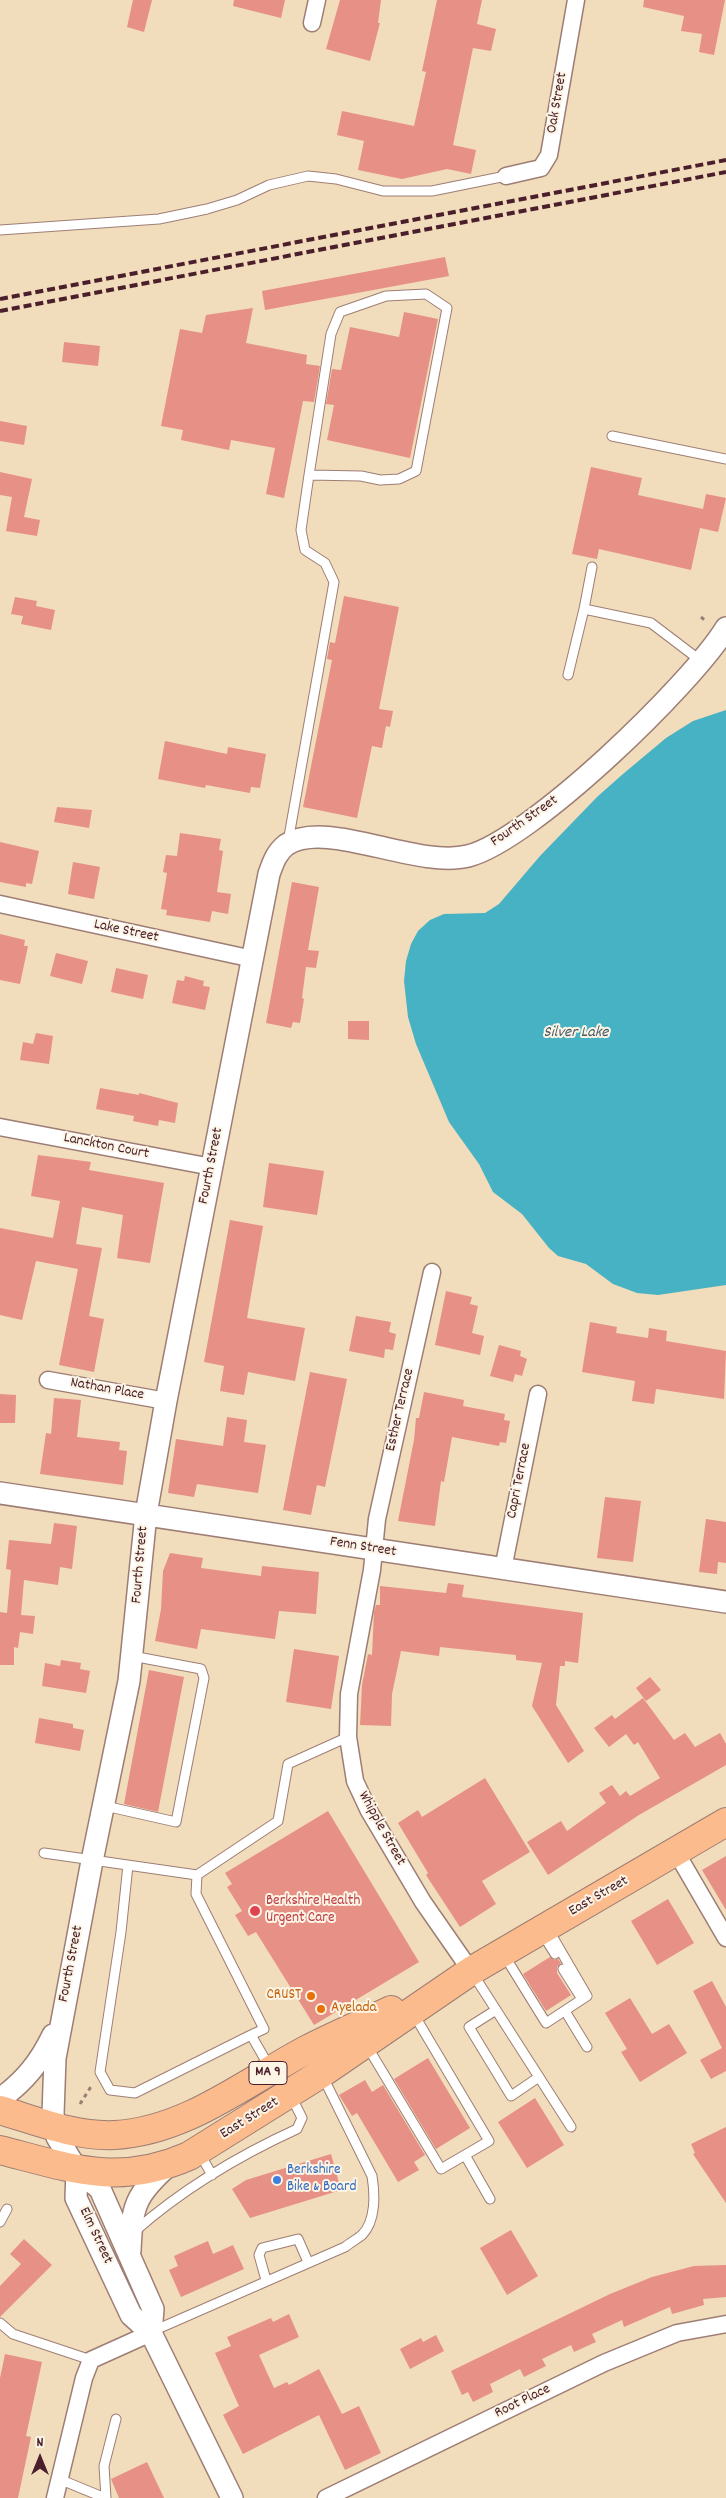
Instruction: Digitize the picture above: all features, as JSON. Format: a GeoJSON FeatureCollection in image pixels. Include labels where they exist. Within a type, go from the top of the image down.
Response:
{"type":"FeatureCollection","features":[{"type":"Feature","properties":{"kind":"highway","name":"East Street"},"geometry":{"type":"LineString","coordinates":[[0,2110],[55,2127],[91,2134],[116,2135],[163,2124],[214,2104],[308,2049],[471,1971],[726,1822]]}},
{"type":"Feature","properties":{"kind":"highway","name":"East Street"},"geometry":{"type":"LineString","coordinates":[[0,2150],[77,2170],[103,2174],[134,2173],[170,2164],[198,2151],[322,2073],[471,1971]]}},
{"type":"Feature","properties":{"kind":"street"},"geometry":{"type":"LineString","coordinates":[[312,23],[317,0]]}},
{"type":"Feature","properties":{"kind":"street","name":"Oak Street"},"geometry":{"type":"LineString","coordinates":[[506,176],[541,168],[549,155],[576,0]]}},
{"type":"Feature","properties":{"kind":"street","name":"Fourth Street"},"geometry":{"type":"LineString","coordinates":[[77,2170],[61,2147],[55,2127],[55,2058],[92,1860],[105,1806],[132,1656],[146,1514],[166,1401],[269,874],[276,855],[287,845],[301,838],[319,837],[430,858],[460,858],[480,852],[515,833],[572,787],[648,717],[701,661],[726,628]]}},
{"type":"Feature","properties":{"kind":"street","name":"Lake Street"},"geometry":{"type":"LineString","coordinates":[[0,904],[253,960]]}},
{"type":"Feature","properties":{"kind":"street","name":"Lanckton Court"},"geometry":{"type":"LineString","coordinates":[[0,1127],[212,1167]]}},
{"type":"Feature","properties":{"kind":"street","name":"Esther Terrace"},"geometry":{"type":"LineString","coordinates":[[374,1550],[381,1501],[432,1272]]}},
{"type":"Feature","properties":{"kind":"street","name":"Nathan Place"},"geometry":{"type":"LineString","coordinates":[[48,1380],[166,1401]]}},
{"type":"Feature","properties":{"kind":"street","name":"Capri Terrace"},"geometry":{"type":"LineString","coordinates":[[503,1569],[538,1394]]}},
{"type":"Feature","properties":{"kind":"street","name":"Fenn Street"},"geometry":{"type":"LineString","coordinates":[[0,1493],[726,1602]]}},
{"type":"Feature","properties":{"kind":"street","name":"Whipple Street"},"geometry":{"type":"LineString","coordinates":[[374,1550],[349,1694],[348,1737],[355,1781],[369,1811],[423,1902],[471,1971]]}},
{"type":"Feature","properties":{"kind":"street"},"geometry":{"type":"LineString","coordinates":[[676,1852],[726,1938]]}},
{"type":"Feature","properties":{"kind":"street","name":"Fourth Street"},"geometry":{"type":"LineString","coordinates":[[0,2099],[28,2076],[42,2057],[61,2019]]}},
{"type":"Feature","properties":{"kind":"street","name":"Elm Street"},"geometry":{"type":"LineString","coordinates":[[130,2256],[132,2214],[141,2194],[170,2164]]}},
{"type":"Feature","properties":{"kind":"street","name":"Elm Street"},"geometry":{"type":"LineString","coordinates":[[77,2170],[100,2189],[153,2309],[150,2333]]}},
{"type":"Feature","properties":{"kind":"street","name":"Elm Street"},"geometry":{"type":"LineString","coordinates":[[77,2170],[76,2198],[131,2315],[150,2333],[232,2498]]}},
{"type":"Feature","properties":{"kind":"street","name":"Root Place"},"geometry":{"type":"LineString","coordinates":[[326,2498],[604,2363],[677,2333],[726,2324]]}},
{"type":"Feature","properties":{"kind":"street"},"geometry":{"type":"LineString","coordinates":[[55,2498],[84,2378],[91,2360],[150,2333]]}},
{"type":"Feature","properties":{"kind":"lane"},"geometry":{"type":"LineString","coordinates":[[0,230],[159,218],[214,207],[237,200],[269,185],[308,176],[336,179],[383,191],[432,191],[506,176]]}},
{"type":"Feature","properties":{"kind":"lane"},"geometry":{"type":"LineString","coordinates":[[287,845],[334,582],[325,563],[305,550],[301,530],[309,475],[331,334],[340,312],[386,296],[426,294],[447,308],[416,471],[399,479],[380,480],[361,476],[309,475]]}},
{"type":"Feature","properties":{"kind":"lane"},"geometry":{"type":"LineString","coordinates":[[612,436],[726,460]]}},
{"type":"Feature","properties":{"kind":"lane"},"geometry":{"type":"LineString","coordinates":[[568,675],[592,567]]}},
{"type":"Feature","properties":{"kind":"lane"},"geometry":{"type":"LineString","coordinates":[[584,608],[651,623],[701,661]]}},
{"type":"Feature","properties":{"kind":"lane"},"geometry":{"type":"LineString","coordinates":[[105,1806],[176,1822],[204,1678],[201,1669],[132,1656]]}},
{"type":"Feature","properties":{"kind":"lane"},"geometry":{"type":"LineString","coordinates":[[44,1853],[197,1875],[278,1821],[288,1764],[348,1737]]}},
{"type":"Feature","properties":{"kind":"lane"},"geometry":{"type":"LineString","coordinates":[[128,1865],[121,1932],[100,2072],[110,2090],[135,2093],[264,2029],[196,1894],[197,1875]]}},
{"type":"Feature","properties":{"kind":"lane"},"geometry":{"type":"LineString","coordinates":[[544,1929],[554,1954]]}},
{"type":"Feature","properties":{"kind":"lane"},"geometry":{"type":"LineString","coordinates":[[503,1953],[546,2023],[588,1996],[544,1929]]}},
{"type":"Feature","properties":{"kind":"lane"},"geometry":{"type":"LineString","coordinates":[[563,1969],[582,2000]]}},
{"type":"Feature","properties":{"kind":"lane"},"geometry":{"type":"LineString","coordinates":[[471,1971],[571,2127]]}},
{"type":"Feature","properties":{"kind":"lane"},"geometry":{"type":"LineString","coordinates":[[496,2010],[469,2027],[511,2096],[539,2077]]}},
{"type":"Feature","properties":{"kind":"lane"},"geometry":{"type":"LineString","coordinates":[[565,2010],[587,2046]]}},
{"type":"Feature","properties":{"kind":"lane"},"geometry":{"type":"LineString","coordinates":[[365,2043],[441,2169],[489,2141],[412,2012]]}},
{"type":"Feature","properties":{"kind":"lane"},"geometry":{"type":"LineString","coordinates":[[251,2035],[271,2071]]}},
{"type":"Feature","properties":{"kind":"lane"},"geometry":{"type":"LineString","coordinates":[[150,2333],[345,2246],[362,2234],[370,2221],[373,2198],[372,2176],[322,2073]]}},
{"type":"Feature","properties":{"kind":"lane"},"geometry":{"type":"LineString","coordinates":[[131,2234],[161,2208],[212,2175],[252,2150],[298,2129],[302,2118],[289,2094]]}},
{"type":"Feature","properties":{"kind":"lane"},"geometry":{"type":"LineString","coordinates":[[198,2151],[212,2175]]}},
{"type":"Feature","properties":{"kind":"lane"},"geometry":{"type":"LineString","coordinates":[[465,2155],[490,2199]]}},
{"type":"Feature","properties":{"kind":"lane"},"geometry":{"type":"LineString","coordinates":[[0,2222],[7,2209]]}},
{"type":"Feature","properties":{"kind":"lane"},"geometry":{"type":"LineString","coordinates":[[266,2280],[258,2255],[262,2248],[298,2239],[308,2262]]}},
{"type":"Feature","properties":{"kind":"lane"},"geometry":{"type":"LineString","coordinates":[[0,2322],[14,2334],[91,2360]]}},
{"type":"Feature","properties":{"kind":"lane"},"geometry":{"type":"LineString","coordinates":[[59,2479],[105,2498],[104,2466],[116,2419]]}},
{"type":"Feature","properties":{"kind":"path"},"geometry":{"type":"LineString","coordinates":[[80,2104],[100,2072]]}},
{"type":"Feature","properties":{"kind":"water","name":"Silver Lake"},"geometry":{"type":"Polygon","coordinates":[[[726,710],[726,1285],[658,1295],[637,1293],[613,1284],[586,1264],[558,1256],[549,1248],[522,1214],[493,1192],[479,1164],[449,1122],[416,1044],[408,1017],[404,981],[406,961],[411,944],[418,931],[430,920],[444,914],[485,913],[499,904],[540,856],[597,797],[623,774],[666,738],[693,721],[726,710]]]}},
{"type":"Feature","properties":{"kind":"building"},"geometry":{"type":"Polygon","coordinates":[[[133,0],[152,0],[144,32],[127,27],[133,0]]]}},
{"type":"Feature","properties":{"kind":"building"},"geometry":{"type":"Polygon","coordinates":[[[234,0],[285,0],[281,18],[233,6],[234,0]]]}},
{"type":"Feature","properties":{"kind":"building"},"geometry":{"type":"Polygon","coordinates":[[[340,0],[381,0],[378,23],[380,23],[370,61],[326,49],[340,0]]]}},
{"type":"Feature","properties":{"kind":"building"},"geometry":{"type":"Polygon","coordinates":[[[437,0],[482,0],[477,24],[496,29],[491,51],[473,48],[453,145],[476,150],[471,174],[447,169],[402,179],[358,170],[364,141],[337,135],[342,111],[414,126],[426,72],[422,71],[437,0]]]}},
{"type":"Feature","properties":{"kind":"building"},"geometry":{"type":"Polygon","coordinates":[[[644,0],[725,0],[714,55],[699,52],[702,34],[681,31],[684,16],[643,7],[644,0]]]}},
{"type":"Feature","properties":{"kind":"building"},"geometry":{"type":"Polygon","coordinates":[[[445,257],[449,276],[265,310],[262,291],[445,257]]]}},
{"type":"Feature","properties":{"kind":"building"},"geometry":{"type":"Polygon","coordinates":[[[253,308],[246,343],[307,355],[306,364],[320,366],[314,402],[303,401],[284,498],[266,494],[275,448],[231,440],[229,450],[181,440],[183,430],[161,426],[180,329],[202,333],[206,315],[253,308]]]}},
{"type":"Feature","properties":{"kind":"building"},"geometry":{"type":"Polygon","coordinates":[[[404,312],[438,319],[410,458],[327,440],[334,405],[326,404],[332,369],[341,370],[350,327],[399,337],[404,312]]]}},
{"type":"Feature","properties":{"kind":"building"},"geometry":{"type":"Polygon","coordinates":[[[64,342],[100,346],[98,366],[62,362],[64,342]]]}},
{"type":"Feature","properties":{"kind":"building"},"geometry":{"type":"Polygon","coordinates":[[[0,421],[27,426],[24,445],[0,441],[0,421]]]}},
{"type":"Feature","properties":{"kind":"building"},"geometry":{"type":"Polygon","coordinates":[[[591,467],[642,478],[638,495],[703,509],[706,494],[726,498],[718,532],[700,528],[691,570],[599,549],[597,559],[572,554],[591,467]]]}},
{"type":"Feature","properties":{"kind":"building"},"geometry":{"type":"Polygon","coordinates":[[[0,472],[32,479],[24,517],[40,520],[37,536],[6,531],[12,497],[0,495],[0,472]]]}},
{"type":"Feature","properties":{"kind":"building"},"geometry":{"type":"Polygon","coordinates":[[[344,596],[399,607],[379,709],[393,711],[390,727],[386,726],[382,748],[372,746],[357,818],[303,807],[332,660],[327,659],[330,642],[335,643],[344,596]]]}},
{"type":"Feature","properties":{"kind":"building"},"geometry":{"type":"Polygon","coordinates":[[[15,597],[37,601],[36,606],[55,610],[51,630],[21,624],[23,616],[11,614],[15,597]]]}},
{"type":"Feature","properties":{"kind":"building"},"geometry":{"type":"Polygon","coordinates":[[[165,741],[227,754],[228,747],[266,754],[260,788],[251,787],[250,793],[206,785],[205,788],[158,779],[165,741]]]}},
{"type":"Feature","properties":{"kind":"building"},"geometry":{"type":"Polygon","coordinates":[[[57,807],[92,810],[89,828],[54,822],[57,807]]]}},
{"type":"Feature","properties":{"kind":"building"},"geometry":{"type":"Polygon","coordinates":[[[180,833],[221,839],[219,850],[223,851],[217,892],[231,894],[228,914],[212,911],[210,922],[166,915],[167,910],[161,909],[167,873],[163,872],[166,855],[177,856],[180,833]]]}},
{"type":"Feature","properties":{"kind":"building"},"geometry":{"type":"Polygon","coordinates":[[[0,842],[39,851],[32,884],[26,883],[26,887],[0,882],[0,842]]]}},
{"type":"Feature","properties":{"kind":"building"},"geometry":{"type":"Polygon","coordinates":[[[73,862],[100,867],[94,899],[68,894],[73,862]]]}},
{"type":"Feature","properties":{"kind":"building"},"geometry":{"type":"Polygon","coordinates":[[[292,882],[319,887],[308,950],[319,951],[316,968],[306,967],[300,1023],[293,1022],[291,1028],[266,1023],[292,882]]]}},
{"type":"Feature","properties":{"kind":"building"},"geometry":{"type":"Polygon","coordinates":[[[0,934],[25,940],[24,946],[28,946],[20,984],[0,980],[0,934]]]}},
{"type":"Feature","properties":{"kind":"building"},"geometry":{"type":"Polygon","coordinates":[[[56,953],[88,961],[82,984],[50,976],[56,953]]]}},
{"type":"Feature","properties":{"kind":"building"},"geometry":{"type":"Polygon","coordinates":[[[116,968],[148,975],[143,999],[111,992],[116,968]]]}},
{"type":"Feature","properties":{"kind":"building"},"geometry":{"type":"Polygon","coordinates":[[[185,976],[204,981],[203,986],[210,987],[205,1010],[172,1003],[177,980],[184,981],[185,976]]]}},
{"type":"Feature","properties":{"kind":"building"},"geometry":{"type":"Polygon","coordinates":[[[348,1021],[369,1021],[369,1040],[348,1039],[348,1021]]]}},
{"type":"Feature","properties":{"kind":"building"},"geometry":{"type":"Polygon","coordinates":[[[36,1033],[53,1036],[49,1064],[20,1060],[23,1042],[33,1044],[36,1033]]]}},
{"type":"Feature","properties":{"kind":"building"},"geometry":{"type":"Polygon","coordinates":[[[100,1088],[139,1095],[139,1093],[178,1103],[175,1123],[159,1120],[158,1126],[133,1121],[134,1116],[96,1109],[100,1088]]]}},
{"type":"Feature","properties":{"kind":"building"},"geometry":{"type":"Polygon","coordinates":[[[38,1155],[91,1162],[89,1170],[164,1183],[150,1263],[117,1258],[123,1215],[82,1207],[76,1244],[102,1248],[89,1316],[104,1319],[94,1372],[59,1365],[78,1269],[36,1261],[22,1320],[0,1315],[0,1228],[53,1238],[60,1201],[31,1196],[38,1155]]]}},
{"type":"Feature","properties":{"kind":"building"},"geometry":{"type":"Polygon","coordinates":[[[269,1163],[324,1171],[317,1215],[263,1207],[269,1163]]]}},
{"type":"Feature","properties":{"kind":"building"},"geometry":{"type":"Polygon","coordinates":[[[230,1220],[263,1226],[247,1318],[305,1328],[295,1381],[248,1372],[244,1395],[220,1391],[224,1366],[204,1362],[230,1220]]]}},
{"type":"Feature","properties":{"kind":"building"},"geometry":{"type":"Polygon","coordinates":[[[446,1291],[472,1297],[470,1304],[478,1306],[472,1333],[484,1336],[480,1355],[435,1345],[446,1291]]]}},
{"type":"Feature","properties":{"kind":"building"},"geometry":{"type":"Polygon","coordinates":[[[356,1316],[391,1322],[389,1332],[396,1334],[393,1350],[385,1349],[384,1358],[349,1351],[356,1316]]]}},
{"type":"Feature","properties":{"kind":"building"},"geometry":{"type":"Polygon","coordinates":[[[590,1322],[617,1327],[616,1333],[648,1338],[649,1328],[667,1331],[666,1341],[726,1351],[724,1399],[656,1389],[654,1404],[632,1401],[635,1381],[582,1372],[590,1322]]]}},
{"type":"Feature","properties":{"kind":"building"},"geometry":{"type":"Polygon","coordinates":[[[499,1345],[521,1351],[520,1356],[527,1359],[522,1376],[515,1374],[513,1382],[490,1376],[499,1345]]]}},
{"type":"Feature","properties":{"kind":"building"},"geometry":{"type":"Polygon","coordinates":[[[310,1372],[347,1379],[325,1487],[317,1485],[311,1515],[283,1510],[310,1372]]]}},
{"type":"Feature","properties":{"kind":"building"},"geometry":{"type":"Polygon","coordinates":[[[424,1392],[464,1400],[463,1406],[505,1414],[504,1420],[510,1421],[506,1443],[500,1442],[499,1446],[452,1437],[444,1482],[441,1481],[435,1526],[398,1521],[414,1440],[416,1418],[419,1418],[424,1392]]]}},
{"type":"Feature","properties":{"kind":"building"},"geometry":{"type":"Polygon","coordinates":[[[0,1394],[16,1395],[15,1423],[0,1423],[0,1394]]]}},
{"type":"Feature","properties":{"kind":"building"},"geometry":{"type":"Polygon","coordinates":[[[54,1398],[81,1400],[77,1437],[120,1442],[119,1450],[127,1451],[123,1485],[40,1474],[46,1433],[51,1434],[54,1398]]]}},
{"type":"Feature","properties":{"kind":"building"},"geometry":{"type":"Polygon","coordinates":[[[227,1417],[247,1420],[244,1442],[266,1445],[258,1493],[197,1484],[194,1497],[168,1493],[176,1439],[223,1446],[227,1417]]]}},
{"type":"Feature","properties":{"kind":"building"},"geometry":{"type":"Polygon","coordinates":[[[605,1497],[641,1501],[633,1562],[597,1558],[605,1497]]]}},
{"type":"Feature","properties":{"kind":"building"},"geometry":{"type":"Polygon","coordinates":[[[706,1519],[726,1522],[726,1563],[718,1562],[717,1574],[699,1572],[706,1519]]]}},
{"type":"Feature","properties":{"kind":"building"},"geometry":{"type":"Polygon","coordinates":[[[54,1523],[77,1526],[72,1569],[60,1567],[58,1585],[24,1580],[21,1615],[35,1616],[33,1634],[20,1632],[18,1648],[14,1647],[14,1665],[0,1665],[0,1612],[7,1613],[11,1570],[6,1569],[9,1540],[51,1544],[54,1523]]]}},
{"type":"Feature","properties":{"kind":"building"},"geometry":{"type":"Polygon","coordinates":[[[170,1553],[203,1558],[201,1568],[261,1576],[262,1566],[319,1572],[316,1614],[279,1611],[275,1639],[201,1629],[197,1649],[155,1641],[161,1609],[163,1571],[170,1553]]]}},
{"type":"Feature","properties":{"kind":"building"},"geometry":{"type":"Polygon","coordinates":[[[448,1583],[464,1585],[462,1597],[583,1613],[578,1663],[565,1661],[565,1666],[560,1666],[556,1705],[584,1751],[568,1763],[532,1706],[542,1663],[516,1660],[516,1655],[440,1647],[439,1656],[401,1651],[392,1694],[391,1726],[360,1725],[362,1685],[368,1654],[372,1655],[374,1612],[376,1605],[380,1605],[380,1586],[446,1593],[448,1583]]]}},
{"type":"Feature","properties":{"kind":"building"},"geometry":{"type":"Polygon","coordinates":[[[294,1649],[339,1656],[331,1709],[286,1702],[294,1649]]]}},
{"type":"Feature","properties":{"kind":"building"},"geometry":{"type":"Polygon","coordinates":[[[61,1660],[81,1663],[80,1669],[90,1671],[86,1693],[42,1686],[45,1663],[60,1666],[61,1660]]]}},
{"type":"Feature","properties":{"kind":"building"},"geometry":{"type":"Polygon","coordinates":[[[149,1670],[184,1677],[158,1812],[124,1804],[149,1670]]]}},
{"type":"Feature","properties":{"kind":"building"},"geometry":{"type":"Polygon","coordinates":[[[650,1677],[661,1690],[646,1701],[636,1688],[650,1677]]]}},
{"type":"Feature","properties":{"kind":"building"},"geometry":{"type":"Polygon","coordinates":[[[643,1698],[674,1740],[685,1733],[695,1747],[720,1733],[726,1744],[726,1765],[639,1815],[548,1875],[527,1842],[561,1821],[567,1831],[606,1803],[599,1793],[612,1785],[620,1796],[626,1791],[630,1796],[660,1778],[638,1742],[634,1745],[626,1734],[609,1747],[594,1728],[612,1715],[615,1719],[643,1698]]]}},
{"type":"Feature","properties":{"kind":"building"},"geometry":{"type":"Polygon","coordinates":[[[39,1718],[73,1724],[73,1728],[84,1730],[80,1751],[35,1743],[39,1718]]]}},
{"type":"Feature","properties":{"kind":"building"},"geometry":{"type":"Polygon","coordinates":[[[485,1778],[530,1852],[482,1881],[496,1904],[460,1927],[426,1875],[428,1873],[398,1823],[418,1810],[422,1817],[485,1778]]]}},
{"type":"Feature","properties":{"kind":"building"},"geometry":{"type":"Polygon","coordinates":[[[328,1811],[419,1962],[314,2025],[256,1932],[248,1936],[235,1915],[242,1911],[227,1887],[232,1884],[225,1873],[328,1811]]]}},
{"type":"Feature","properties":{"kind":"building"},"geometry":{"type":"Polygon","coordinates":[[[726,1856],[726,1910],[702,1870],[726,1856]]]}},
{"type":"Feature","properties":{"kind":"building"},"geometry":{"type":"Polygon","coordinates":[[[668,1899],[694,1943],[657,1965],[631,1921],[668,1899]]]}},
{"type":"Feature","properties":{"kind":"building"},"geometry":{"type":"Polygon","coordinates":[[[550,1957],[555,1960],[558,1959],[561,1963],[557,1967],[557,1973],[571,1995],[546,2011],[523,1974],[550,1957]]]}},
{"type":"Feature","properties":{"kind":"building"},"geometry":{"type":"Polygon","coordinates":[[[712,1981],[726,2007],[726,2071],[711,2079],[700,2060],[722,2048],[693,1991],[712,1981]]]}},
{"type":"Feature","properties":{"kind":"building"},"geometry":{"type":"Polygon","coordinates":[[[630,1998],[652,2034],[669,2024],[687,2053],[640,2082],[621,2052],[627,2049],[605,2013],[630,1998]]]}},
{"type":"Feature","properties":{"kind":"building"},"geometry":{"type":"Polygon","coordinates":[[[428,2058],[470,2128],[436,2149],[394,2079],[428,2058]]]}},
{"type":"Feature","properties":{"kind":"building"},"geometry":{"type":"Polygon","coordinates":[[[365,2080],[372,2092],[383,2085],[425,2155],[414,2162],[419,2170],[398,2182],[357,2113],[352,2116],[339,2095],[365,2080]]]}},
{"type":"Feature","properties":{"kind":"building"},"geometry":{"type":"Polygon","coordinates":[[[535,2098],[564,2145],[527,2168],[498,2122],[535,2098]]]}},
{"type":"Feature","properties":{"kind":"building"},"geometry":{"type":"Polygon","coordinates":[[[726,2127],[726,2203],[693,2154],[695,2153],[691,2144],[726,2127]]]}},
{"type":"Feature","properties":{"kind":"building"},"geometry":{"type":"Polygon","coordinates":[[[331,2154],[341,2190],[250,2218],[232,2189],[246,2180],[331,2154]]]}},
{"type":"Feature","properties":{"kind":"building"},"geometry":{"type":"Polygon","coordinates":[[[511,2230],[538,2276],[507,2295],[480,2248],[511,2230]]]}},
{"type":"Feature","properties":{"kind":"building"},"geometry":{"type":"Polygon","coordinates":[[[24,2239],[52,2265],[0,2317],[0,2286],[21,2264],[10,2254],[24,2239]]]}},
{"type":"Feature","properties":{"kind":"building"},"geometry":{"type":"Polygon","coordinates":[[[208,2241],[213,2254],[233,2245],[244,2269],[181,2297],[169,2270],[178,2266],[174,2256],[208,2241]]]}},
{"type":"Feature","properties":{"kind":"building"},"geometry":{"type":"Polygon","coordinates":[[[726,2265],[726,2297],[703,2299],[704,2305],[672,2314],[670,2307],[624,2327],[622,2320],[592,2334],[596,2342],[574,2352],[571,2345],[542,2359],[546,2366],[524,2377],[520,2369],[490,2384],[493,2392],[473,2402],[468,2392],[462,2395],[451,2371],[610,2294],[652,2277],[694,2266],[726,2265]]]}},
{"type":"Feature","properties":{"kind":"building"},"geometry":{"type":"Polygon","coordinates":[[[289,2314],[299,2337],[259,2355],[274,2388],[287,2382],[289,2385],[319,2369],[342,2414],[359,2406],[381,2453],[345,2470],[319,2415],[243,2454],[223,2415],[239,2406],[215,2353],[231,2346],[227,2337],[271,2318],[273,2322],[289,2314]]]}},
{"type":"Feature","properties":{"kind":"building"},"geometry":{"type":"Polygon","coordinates":[[[436,2335],[444,2351],[410,2369],[400,2349],[421,2338],[423,2342],[436,2335]]]}},
{"type":"Feature","properties":{"kind":"building"},"geometry":{"type":"Polygon","coordinates":[[[5,2354],[42,2362],[26,2436],[31,2437],[18,2498],[0,2498],[0,2378],[5,2354]]]}},
{"type":"Feature","properties":{"kind":"building"},"geometry":{"type":"Polygon","coordinates":[[[147,2462],[164,2498],[119,2498],[111,2479],[147,2462]]]}},
{"type":"Feature","properties":{"kind":"railway"},"geometry":{"type":"LineString","coordinates":[[0,299],[726,160]]}},
{"type":"Feature","properties":{"kind":"railway"},"geometry":{"type":"LineString","coordinates":[[0,311],[726,172]]}},
{"type":"Feature","properties":{"kind":"place","name":"Berkshire Health Urgent Care"},"geometry":{"type":"Point","coordinates":[255,1911]}},
{"type":"Feature","properties":{"kind":"place","name":"CRUST"},"geometry":{"type":"Point","coordinates":[311,1996]}},
{"type":"Feature","properties":{"kind":"place","name":"Ayelada"},"geometry":{"type":"Point","coordinates":[321,2009]}},
{"type":"Feature","properties":{"kind":"place","name":"Berkshire Bike & Board"},"geometry":{"type":"Point","coordinates":[277,2180]}}]}
